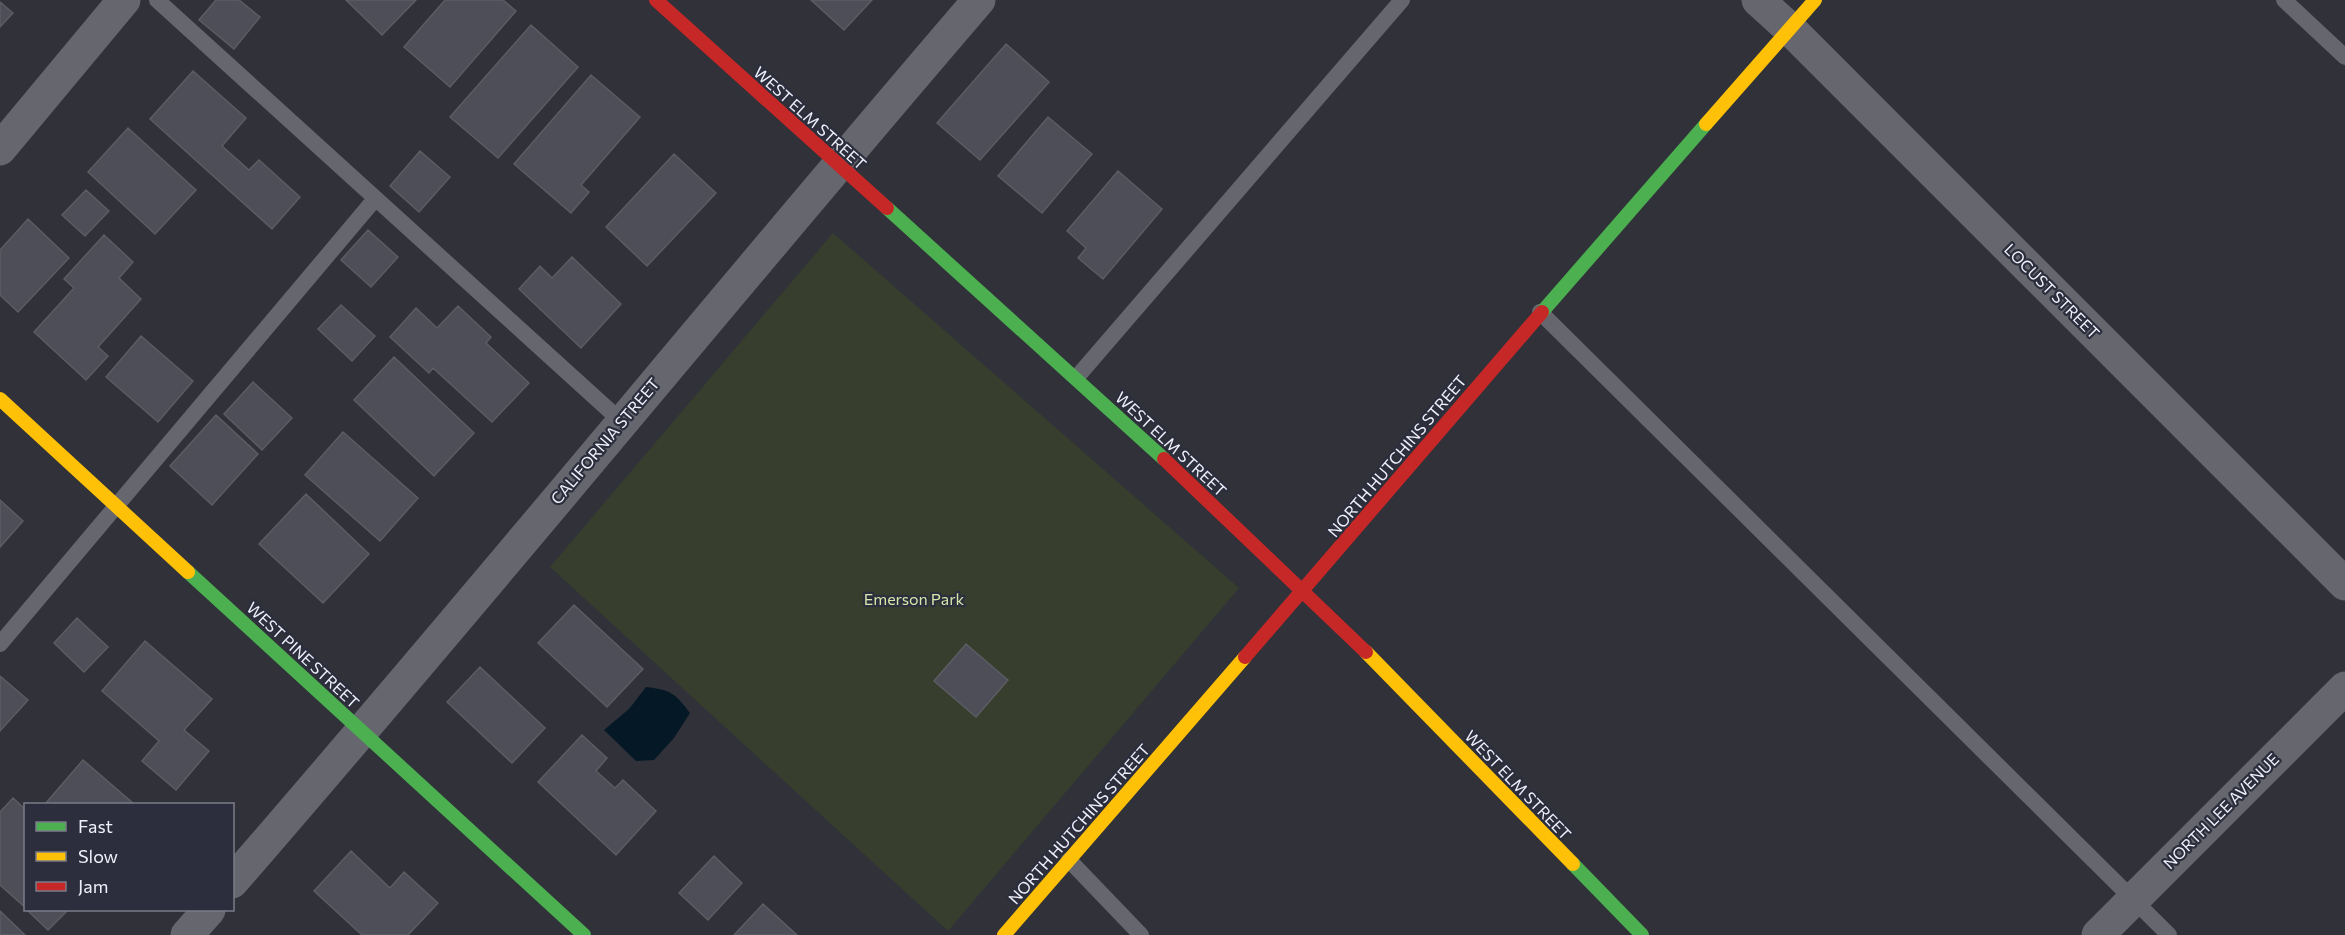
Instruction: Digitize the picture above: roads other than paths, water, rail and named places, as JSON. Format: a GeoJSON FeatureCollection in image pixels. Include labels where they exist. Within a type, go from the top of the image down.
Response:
{"type":"FeatureCollection","features":[{"type":"Feature","properties":{"kind":"street"},"geometry":{"type":"LineString","coordinates":[[0,149],[124,0]]}},
{"type":"Feature","properties":{"kind":"street","name":"WEST ELM STREET"},"geometry":{"type":"LineString","coordinates":[[656,0],[837,165],[1077,377],[1304,591],[1642,935]]}},
{"type":"Feature","properties":{"kind":"street","name":"CALIFORNIA STREET"},"geometry":{"type":"LineString","coordinates":[[234,880],[362,732],[837,165],[979,0]]}},
{"type":"Feature","properties":{"kind":"street","name":"LOCUST STREET"},"geometry":{"type":"LineString","coordinates":[[1758,0],[1790,29],[2345,584]]}},
{"type":"Feature","properties":{"kind":"street","name":"NORTH HUTCHINS STREET"},"geometry":{"type":"LineString","coordinates":[[1004,935],[1304,591],[1540,312],[1815,0]]}},
{"type":"Feature","properties":{"kind":"street","name":"WEST PINE STREET"},"geometry":{"type":"LineString","coordinates":[[0,399],[584,935]]}},
{"type":"Feature","properties":{"kind":"street","name":"NORTH LEE AVENUE"},"geometry":{"type":"LineString","coordinates":[[2098,935],[2345,688]]}},
{"type":"Feature","properties":{"kind":"street"},"geometry":{"type":"LineString","coordinates":[[187,935],[207,911]]}},
{"type":"Feature","properties":{"kind":"lane"},"geometry":{"type":"LineString","coordinates":[[157,0],[621,422]]}},
{"type":"Feature","properties":{"kind":"lane"},"geometry":{"type":"LineString","coordinates":[[1077,377],[1402,0]]}},
{"type":"Feature","properties":{"kind":"lane"},"geometry":{"type":"LineString","coordinates":[[2284,0],[2345,57]]}},
{"type":"Feature","properties":{"kind":"lane"},"geometry":{"type":"LineString","coordinates":[[0,644],[375,199]]}},
{"type":"Feature","properties":{"kind":"lane"},"geometry":{"type":"LineString","coordinates":[[1540,312],[2169,935]]}},
{"type":"Feature","properties":{"kind":"lane"},"geometry":{"type":"LineString","coordinates":[[1069,860],[1141,935]]}},
{"type":"Feature","properties":{"kind":"water"},"geometry":{"type":"Polygon","coordinates":[[[646,687],[672,694],[690,713],[674,738],[654,760],[636,761],[604,730],[629,709],[646,687]]]}},
{"type":"Feature","properties":{"kind":"park label","name":"Emerson Park"},"geometry":{"type":"Point","coordinates":[914,599]}}]}
